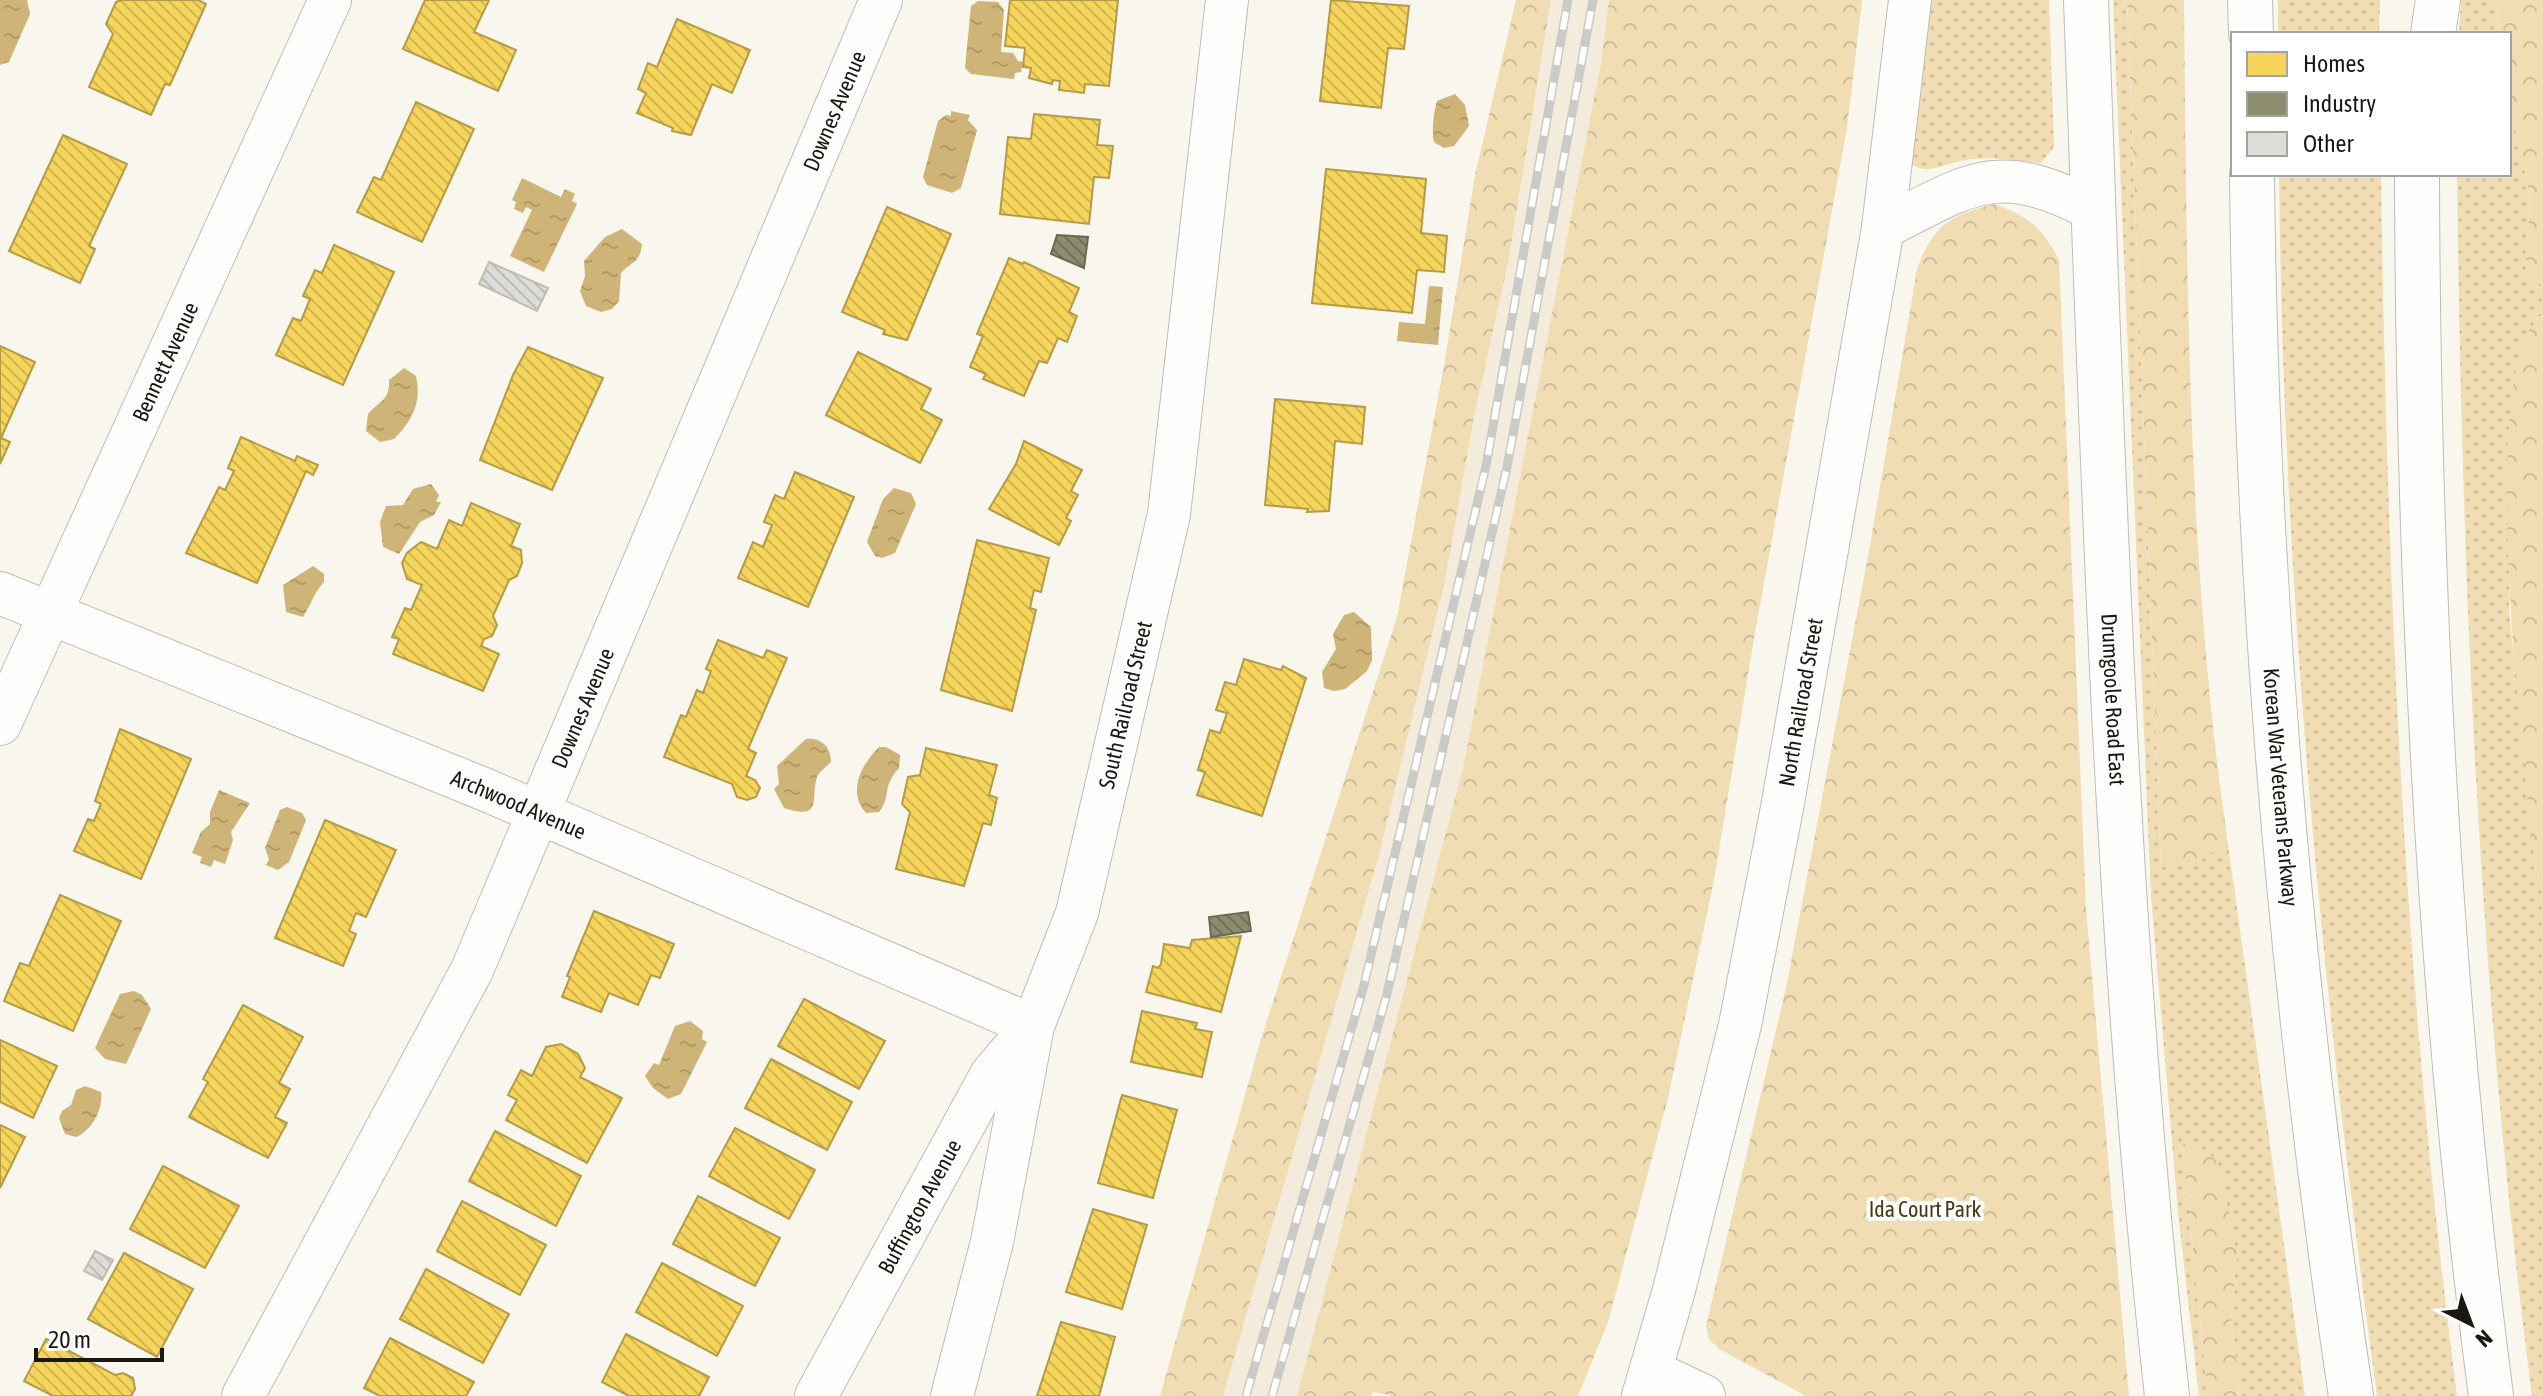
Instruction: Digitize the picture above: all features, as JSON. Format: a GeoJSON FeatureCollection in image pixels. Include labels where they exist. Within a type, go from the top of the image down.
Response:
{"type":"FeatureCollection","features":[{"type":"Feature","properties":{"kind":"main road","name":"Drumgoole Road East"},"geometry":{"type":"LineString","coordinates":[[2086,0],[2108,624],[2123,914],[2134,1068],[2167,1396]]}},
{"type":"Feature","properties":{"kind":"main road"},"geometry":{"type":"LineString","coordinates":[[2250,0],[2251,32]]}},
{"type":"Feature","properties":{"kind":"main road"},"geometry":{"type":"LineString","coordinates":[[2417,0],[2417,32]]}},
{"type":"Feature","properties":{"kind":"main road"},"geometry":{"type":"LineString","coordinates":[[2433,32],[2438,0]]}},
{"type":"Feature","properties":{"kind":"main road","name":"Korean War Veterans Parkway"},"geometry":{"type":"LineString","coordinates":[[2252,176],[2258,415],[2289,874],[2301,1012],[2351,1396]]}},
{"type":"Feature","properties":{"kind":"main road"},"geometry":{"type":"LineString","coordinates":[[2417,176],[2421,456],[2434,754],[2458,1074],[2491,1396]]}},
{"type":"Feature","properties":{"kind":"street","name":"Bennett Avenue"},"geometry":{"type":"LineString","coordinates":[[0,724],[330,0]]}},
{"type":"Feature","properties":{"kind":"street","name":"Downes Avenue"},"geometry":{"type":"LineString","coordinates":[[243,1396],[472,970],[881,0]]}},
{"type":"Feature","properties":{"kind":"street","name":"South Railroad Street"},"geometry":{"type":"LineString","coordinates":[[952,1396],[992,1242],[1033,1026],[1077,913],[1169,514],[1227,0]]}},
{"type":"Feature","properties":{"kind":"street","name":"North Railroad Street"},"geometry":{"type":"LineString","coordinates":[[1647,1383],[1740,1025],[1785,792],[1883,228],[1910,0]]}},
{"type":"Feature","properties":{"kind":"street"},"geometry":{"type":"LineString","coordinates":[[1883,228],[1947,193],[1994,180],[2032,182],[2094,210]]}},
{"type":"Feature","properties":{"kind":"street","name":"Archwood Avenue"},"geometry":{"type":"LineString","coordinates":[[0,593],[486,790],[537,815],[1033,1026]]}},
{"type":"Feature","properties":{"kind":"street","name":"Buffington Avenue"},"geometry":{"type":"LineString","coordinates":[[816,1396],[940,1163],[991,1075],[1033,1026]]}},
{"type":"Feature","properties":{"kind":"street"},"geometry":{"type":"LineString","coordinates":[[1647,1383],[1704,1396]]}},
{"type":"Feature","properties":{"kind":"shaded area"},"geometry":{"type":"Polygon","coordinates":[[[1551,0],[1609,0],[1601,63],[1463,768],[1297,1396],[1223,1396],[1379,855],[1445,581],[1474,417],[1508,263],[1551,0]]]}},
{"type":"Feature","properties":{"kind":"green space"},"geometry":{"type":"Polygon","coordinates":[[[1516,0],[1551,0],[1508,263],[1474,417],[1445,581],[1379,855],[1223,1396],[1160,1396],[1260,1042],[1397,617],[1445,360],[1475,175],[1516,0]]]}},
{"type":"Feature","properties":{"kind":"green space"},"geometry":{"type":"Polygon","coordinates":[[[1609,0],[1862,0],[1847,128],[1755,632],[1714,880],[1668,1098],[1608,1322],[1578,1396],[1394,1396],[1373,1392],[1371,1396],[1297,1396],[1463,768],[1601,63],[1609,0]]]}},
{"type":"Feature","properties":{"kind":"green space"},"geometry":{"type":"Polygon","coordinates":[[[1927,0],[2049,0],[2054,147],[2041,163],[1997,158],[1964,160],[1927,169],[1911,164],[1927,0]]]}},
{"type":"Feature","properties":{"kind":"green space"},"geometry":{"type":"Polygon","coordinates":[[[2113,0],[2127,0],[2161,867],[2203,857],[2228,844],[2305,1396],[2240,1396],[2231,1318],[2237,1254],[2182,1143],[2208,1396],[2199,1396],[2178,1212],[2151,896],[2113,0]]]}},
{"type":"Feature","properties":{"kind":"green space"},"geometry":{"type":"Polygon","coordinates":[[[2127,0],[2184,0],[2188,317],[2197,529],[2214,739],[2228,844],[2203,857],[2161,868],[2127,0]]]}},
{"type":"Feature","properties":{"kind":"green space"},"geometry":{"type":"Polygon","coordinates":[[[2278,0],[2380,0],[2379,32],[2278,32],[2278,0]]]}},
{"type":"Feature","properties":{"kind":"green space"},"geometry":{"type":"Polygon","coordinates":[[[2461,0],[2498,0],[2497,32],[2459,32],[2461,0]]]}},
{"type":"Feature","properties":{"kind":"green space"},"geometry":{"type":"Polygon","coordinates":[[[2498,0],[2543,0],[2543,286],[2531,278],[2526,266],[2530,195],[2511,111],[2511,32],[2497,32],[2498,0]]]}},
{"type":"Feature","properties":{"kind":"green space"},"geometry":{"type":"Polygon","coordinates":[[[2511,111],[2530,195],[2526,266],[2531,278],[2543,286],[2543,314],[2537,318],[2510,542],[2509,609],[2536,874],[2543,894],[2543,1396],[2532,1396],[2514,1244],[2486,939],[2469,633],[2457,176],[2511,176],[2511,111]]]}},
{"type":"Feature","properties":{"kind":"green space"},"geometry":{"type":"Polygon","coordinates":[[[2279,176],[2381,176],[2388,480],[2401,786],[2424,1092],[2457,1396],[2377,1396],[2339,1092],[2309,786],[2288,481],[2279,176]]]}},
{"type":"Feature","properties":{"kind":"green space","name":"Ida Court Park"},"geometry":{"type":"Polygon","coordinates":[[[1994,204],[2033,224],[2047,239],[2059,260],[2086,909],[2129,1396],[1806,1396],[1719,1349],[1709,1339],[1706,1326],[1786,988],[1871,540],[1917,269],[1930,242],[1945,224],[1965,213],[1994,204]]]}},
{"type":"Feature","properties":{"kind":"green space"},"geometry":{"type":"Polygon","coordinates":[[[2543,314],[2543,894],[2536,874],[2515,671],[2507,489],[2511,409],[2522,348],[2543,314]]]}},
{"type":"Feature","properties":{"kind":"green space"},"geometry":{"type":"Polygon","coordinates":[[[2182,1143],[2201,1147],[2215,1159],[2224,1187],[2237,1254],[2231,1318],[2240,1396],[2208,1396],[2182,1143]]]}},
{"type":"Feature","properties":{"kind":"water"},"geometry":{"type":"Polygon","coordinates":[[[0,0],[27,0],[30,14],[9,62],[0,65],[0,0]]]}},
{"type":"Feature","properties":{"kind":"water"},"geometry":{"type":"Polygon","coordinates":[[[978,1],[998,2],[1004,10],[1001,52],[1013,53],[1018,61],[1023,62],[1021,72],[1015,73],[1014,79],[971,74],[965,68],[971,6],[978,1]]]}},
{"type":"Feature","properties":{"kind":"water"},"geometry":{"type":"Polygon","coordinates":[[[1455,94],[1465,105],[1469,126],[1454,146],[1444,148],[1434,142],[1435,110],[1437,101],[1455,94]]]}},
{"type":"Feature","properties":{"kind":"water"},"geometry":{"type":"Polygon","coordinates":[[[951,111],[970,115],[968,120],[977,130],[961,188],[952,193],[927,185],[923,177],[938,121],[946,115],[951,116],[951,111]]]}},
{"type":"Feature","properties":{"kind":"water"},"geometry":{"type":"Polygon","coordinates":[[[522,178],[561,197],[565,189],[575,194],[572,201],[577,204],[544,272],[510,256],[532,210],[526,207],[523,213],[514,209],[516,202],[512,200],[522,178]]]}},
{"type":"Feature","properties":{"kind":"water"},"geometry":{"type":"Polygon","coordinates":[[[622,229],[642,244],[641,250],[621,273],[619,301],[612,309],[601,312],[586,306],[580,291],[585,276],[584,261],[605,237],[622,229]]]}},
{"type":"Feature","properties":{"kind":"water"},"geometry":{"type":"Polygon","coordinates":[[[1429,286],[1443,287],[1438,345],[1397,341],[1399,322],[1425,324],[1429,286]]]}},
{"type":"Feature","properties":{"kind":"water"},"geometry":{"type":"Polygon","coordinates":[[[404,368],[416,376],[418,395],[414,411],[394,439],[380,442],[366,431],[368,414],[386,396],[389,380],[404,368]]]}},
{"type":"Feature","properties":{"kind":"water"},"geometry":{"type":"Polygon","coordinates":[[[431,484],[439,495],[436,502],[441,502],[434,515],[420,522],[399,554],[383,547],[380,522],[386,506],[403,505],[413,489],[431,484]]]}},
{"type":"Feature","properties":{"kind":"water"},"geometry":{"type":"Polygon","coordinates":[[[894,488],[911,493],[916,504],[895,553],[882,558],[875,556],[867,542],[883,499],[894,488]]]}},
{"type":"Feature","properties":{"kind":"water"},"geometry":{"type":"Polygon","coordinates":[[[313,566],[324,574],[324,582],[303,617],[286,612],[283,585],[313,566]]]}},
{"type":"Feature","properties":{"kind":"water"},"geometry":{"type":"Polygon","coordinates":[[[1354,612],[1371,627],[1372,660],[1367,671],[1345,689],[1334,691],[1324,688],[1322,672],[1336,649],[1333,634],[1344,615],[1354,612]]]}},
{"type":"Feature","properties":{"kind":"water"},"geometry":{"type":"Polygon","coordinates":[[[806,739],[824,744],[831,762],[817,777],[813,805],[805,812],[784,808],[774,789],[779,784],[777,766],[806,739]]]}},
{"type":"Feature","properties":{"kind":"water"},"geometry":{"type":"Polygon","coordinates":[[[879,747],[886,747],[900,755],[899,768],[890,781],[879,812],[866,813],[860,805],[857,788],[862,770],[879,747]]]}},
{"type":"Feature","properties":{"kind":"water"},"geometry":{"type":"Polygon","coordinates":[[[219,790],[250,803],[231,832],[233,840],[225,864],[214,860],[211,867],[200,863],[202,857],[192,853],[201,832],[210,824],[210,812],[219,790]]]}},
{"type":"Feature","properties":{"kind":"water"},"geometry":{"type":"Polygon","coordinates":[[[287,807],[302,813],[306,820],[289,862],[278,870],[266,865],[269,859],[265,848],[280,810],[287,807]]]}},
{"type":"Feature","properties":{"kind":"water"},"geometry":{"type":"Polygon","coordinates":[[[134,991],[142,995],[151,1009],[126,1064],[105,1059],[95,1048],[120,994],[134,991]]]}},
{"type":"Feature","properties":{"kind":"water"},"geometry":{"type":"Polygon","coordinates":[[[690,1021],[703,1031],[702,1039],[707,1042],[681,1094],[668,1099],[653,1088],[645,1076],[654,1063],[659,1065],[675,1026],[690,1021]]]}},
{"type":"Feature","properties":{"kind":"water"},"geometry":{"type":"Polygon","coordinates":[[[85,1086],[101,1092],[98,1112],[82,1134],[76,1137],[65,1134],[59,1118],[62,1111],[71,1105],[76,1090],[85,1086]]]}},
{"type":"Feature","properties":{"kind":"building: Homes"},"geometry":{"type":"Polygon","coordinates":[[[198,0],[206,4],[170,85],[165,84],[151,115],[89,87],[113,34],[106,24],[116,2],[198,0]]]}},
{"type":"Feature","properties":{"kind":"building: Homes"},"geometry":{"type":"Polygon","coordinates":[[[425,0],[489,0],[474,32],[516,50],[498,91],[403,49],[425,0]]]}},
{"type":"Feature","properties":{"kind":"building: Homes"},"geometry":{"type":"Polygon","coordinates":[[[1010,0],[1118,0],[1109,86],[1085,84],[1084,93],[1059,90],[1060,81],[1053,80],[1052,84],[1029,78],[1031,68],[1023,67],[1025,48],[1005,46],[1010,0]]]}},
{"type":"Feature","properties":{"kind":"building: Homes"},"geometry":{"type":"Polygon","coordinates":[[[1331,0],[1409,6],[1404,49],[1388,48],[1381,108],[1320,101],[1331,0]]]}},
{"type":"Feature","properties":{"kind":"building: Homes"},"geometry":{"type":"Polygon","coordinates":[[[677,19],[750,50],[732,93],[712,84],[691,135],[672,131],[673,128],[637,113],[646,93],[638,89],[648,63],[657,67],[677,19]]]}},
{"type":"Feature","properties":{"kind":"building: Homes"},"geometry":{"type":"Polygon","coordinates":[[[416,102],[474,129],[422,242],[357,212],[374,177],[381,180],[416,102]]]}},
{"type":"Feature","properties":{"kind":"building: Homes"},"geometry":{"type":"Polygon","coordinates":[[[1034,114],[1100,120],[1097,145],[1113,146],[1109,178],[1094,177],[1089,224],[1000,214],[1008,137],[1031,139],[1034,114]]]}},
{"type":"Feature","properties":{"kind":"building: Homes"},"geometry":{"type":"Polygon","coordinates":[[[63,135],[127,164],[89,246],[95,249],[80,283],[9,251],[63,135]]]}},
{"type":"Feature","properties":{"kind":"building: Homes"},"geometry":{"type":"Polygon","coordinates":[[[1326,169],[1426,179],[1421,233],[1447,236],[1444,272],[1417,270],[1412,313],[1312,303],[1326,169]]]}},
{"type":"Feature","properties":{"kind":"building: Homes"},"geometry":{"type":"Polygon","coordinates":[[[887,207],[951,234],[907,340],[883,334],[885,330],[842,312],[887,207]]]}},
{"type":"Feature","properties":{"kind":"building: Homes"},"geometry":{"type":"Polygon","coordinates":[[[334,245],[394,272],[343,385],[276,355],[293,318],[301,321],[310,299],[303,296],[315,270],[322,273],[334,245]]]}},
{"type":"Feature","properties":{"kind":"building: Homes"},"geometry":{"type":"Polygon","coordinates":[[[1009,258],[1079,288],[1069,312],[1077,316],[1067,342],[1058,338],[1047,363],[1039,361],[1024,396],[983,379],[986,374],[970,367],[983,336],[977,334],[1009,258]]]}},
{"type":"Feature","properties":{"kind":"building: Homes"},"geometry":{"type":"Polygon","coordinates":[[[0,346],[35,362],[1,438],[10,442],[0,464],[0,346]]]}},
{"type":"Feature","properties":{"kind":"building: Homes"},"geometry":{"type":"Polygon","coordinates":[[[528,347],[603,378],[552,490],[480,460],[513,375],[528,347]]]}},
{"type":"Feature","properties":{"kind":"building: Homes"},"geometry":{"type":"Polygon","coordinates":[[[858,352],[931,389],[921,409],[942,420],[920,463],[826,415],[858,352]]]}},
{"type":"Feature","properties":{"kind":"building: Homes"},"geometry":{"type":"Polygon","coordinates":[[[1275,399],[1365,407],[1362,444],[1335,441],[1329,511],[1307,512],[1308,509],[1265,505],[1275,399]]]}},
{"type":"Feature","properties":{"kind":"building: Homes"},"geometry":{"type":"Polygon","coordinates":[[[241,437],[295,461],[297,456],[318,465],[313,475],[306,471],[257,583],[186,553],[219,487],[225,490],[234,471],[228,468],[241,437]]]}},
{"type":"Feature","properties":{"kind":"building: Homes"},"geometry":{"type":"Polygon","coordinates":[[[1024,441],[1082,470],[1071,491],[1078,495],[1066,518],[1071,521],[1059,545],[989,509],[1016,464],[1024,441]]]}},
{"type":"Feature","properties":{"kind":"building: Homes"},"geometry":{"type":"Polygon","coordinates":[[[795,472],[854,497],[808,607],[738,578],[753,542],[763,547],[772,525],[764,522],[775,495],[784,499],[795,472]]]}},
{"type":"Feature","properties":{"kind":"building: Homes"},"geometry":{"type":"Polygon","coordinates":[[[471,503],[520,524],[511,546],[521,550],[522,563],[517,576],[509,580],[493,616],[497,625],[492,636],[484,639],[481,646],[499,654],[483,691],[393,654],[399,639],[392,637],[405,608],[411,610],[422,585],[407,579],[402,563],[407,553],[421,542],[437,549],[449,520],[462,526],[471,503]]]}},
{"type":"Feature","properties":{"kind":"building: Homes"},"geometry":{"type":"Polygon","coordinates":[[[977,540],[1049,558],[1041,592],[1034,590],[1030,608],[1036,610],[1012,711],[941,690],[977,540]]]}},
{"type":"Feature","properties":{"kind":"building: Homes"},"geometry":{"type":"Polygon","coordinates":[[[718,640],[763,658],[767,650],[787,658],[748,749],[756,753],[746,776],[755,780],[760,788],[756,797],[747,800],[737,797],[732,784],[664,757],[681,715],[686,717],[697,690],[703,693],[711,671],[706,669],[718,640]]]}},
{"type":"Feature","properties":{"kind":"building: Homes"},"geometry":{"type":"Polygon","coordinates":[[[1244,659],[1281,670],[1283,666],[1306,678],[1262,816],[1197,795],[1205,772],[1198,770],[1210,730],[1220,733],[1227,713],[1216,710],[1225,682],[1236,685],[1244,659]]]}},
{"type":"Feature","properties":{"kind":"building: Homes"},"geometry":{"type":"Polygon","coordinates":[[[120,729],[191,759],[141,879],[74,851],[88,819],[94,821],[101,804],[95,801],[120,729]]]}},
{"type":"Feature","properties":{"kind":"building: Homes"},"geometry":{"type":"Polygon","coordinates":[[[926,748],[997,765],[989,795],[997,798],[991,825],[983,823],[964,886],[896,869],[910,812],[902,804],[908,777],[920,775],[926,748]]]}},
{"type":"Feature","properties":{"kind":"building: Homes"},"geometry":{"type":"Polygon","coordinates":[[[325,820],[396,850],[366,917],[356,913],[349,931],[356,934],[343,966],[275,938],[325,820]]]}},
{"type":"Feature","properties":{"kind":"building: Homes"},"geometry":{"type":"Polygon","coordinates":[[[60,895],[121,921],[73,1031],[4,1001],[20,963],[29,966],[60,895]]]}},
{"type":"Feature","properties":{"kind":"building: Homes"},"geometry":{"type":"Polygon","coordinates":[[[594,911],[674,944],[660,978],[651,975],[638,1005],[609,993],[601,1012],[562,997],[570,977],[567,976],[594,911]]]}},
{"type":"Feature","properties":{"kind":"building: Homes"},"geometry":{"type":"Polygon","coordinates":[[[1241,936],[1221,1012],[1146,992],[1153,966],[1158,968],[1161,964],[1164,944],[1190,948],[1192,940],[1241,936]]]}},
{"type":"Feature","properties":{"kind":"building: Homes"},"geometry":{"type":"Polygon","coordinates":[[[804,999],[885,1041],[859,1089],[778,1046],[804,999]]]}},
{"type":"Feature","properties":{"kind":"building: Homes"},"geometry":{"type":"Polygon","coordinates":[[[243,1005],[303,1037],[279,1083],[290,1089],[275,1117],[287,1123],[268,1158],[189,1117],[208,1082],[203,1079],[243,1005]]]}},
{"type":"Feature","properties":{"kind":"building: Homes"},"geometry":{"type":"Polygon","coordinates":[[[1142,1011],[1197,1023],[1195,1029],[1212,1032],[1202,1077],[1131,1062],[1142,1011]]]}},
{"type":"Feature","properties":{"kind":"building: Homes"},"geometry":{"type":"Polygon","coordinates":[[[0,1040],[57,1066],[33,1118],[0,1102],[0,1040]]]}},
{"type":"Feature","properties":{"kind":"building: Homes"},"geometry":{"type":"Polygon","coordinates":[[[561,1044],[578,1054],[585,1068],[580,1077],[622,1098],[587,1163],[506,1120],[517,1100],[508,1095],[521,1070],[532,1076],[546,1047],[561,1044]]]}},
{"type":"Feature","properties":{"kind":"building: Homes"},"geometry":{"type":"Polygon","coordinates":[[[771,1059],[852,1102],[827,1150],[745,1108],[771,1059]]]}},
{"type":"Feature","properties":{"kind":"building: Homes"},"geometry":{"type":"Polygon","coordinates":[[[1122,1095],[1177,1110],[1153,1198],[1098,1183],[1122,1095]]]}},
{"type":"Feature","properties":{"kind":"building: Homes"},"geometry":{"type":"Polygon","coordinates":[[[0,1125],[25,1137],[0,1188],[0,1125]]]}},
{"type":"Feature","properties":{"kind":"building: Homes"},"geometry":{"type":"Polygon","coordinates":[[[735,1128],[815,1170],[789,1219],[709,1176],[735,1128]]]}},
{"type":"Feature","properties":{"kind":"building: Homes"},"geometry":{"type":"Polygon","coordinates":[[[495,1131],[581,1176],[556,1226],[469,1181],[495,1131]]]}},
{"type":"Feature","properties":{"kind":"building: Homes"},"geometry":{"type":"Polygon","coordinates":[[[163,1166],[239,1206],[205,1268],[130,1229],[163,1166]]]}},
{"type":"Feature","properties":{"kind":"building: Homes"},"geometry":{"type":"Polygon","coordinates":[[[698,1196],[780,1238],[755,1286],[673,1244],[698,1196]]]}},
{"type":"Feature","properties":{"kind":"building: Homes"},"geometry":{"type":"Polygon","coordinates":[[[462,1201],[546,1245],[520,1295],[437,1251],[462,1201]]]}},
{"type":"Feature","properties":{"kind":"building: Homes"},"geometry":{"type":"Polygon","coordinates":[[[1093,1209],[1147,1225],[1122,1309],[1066,1292],[1093,1209]]]}},
{"type":"Feature","properties":{"kind":"building: Homes"},"geometry":{"type":"Polygon","coordinates":[[[124,1253],[193,1289],[157,1357],[88,1319],[124,1253]]]}},
{"type":"Feature","properties":{"kind":"building: Homes"},"geometry":{"type":"Polygon","coordinates":[[[662,1263],[743,1306],[717,1356],[636,1312],[662,1263]]]}},
{"type":"Feature","properties":{"kind":"building: Homes"},"geometry":{"type":"Polygon","coordinates":[[[426,1269],[509,1314],[483,1363],[400,1319],[426,1269]]]}},
{"type":"Feature","properties":{"kind":"building: Homes"},"geometry":{"type":"Polygon","coordinates":[[[1061,1322],[1115,1337],[1099,1396],[1037,1396],[1061,1322]]]}},
{"type":"Feature","properties":{"kind":"building: Homes"},"geometry":{"type":"Polygon","coordinates":[[[626,1334],[709,1377],[699,1396],[629,1396],[602,1382],[626,1334]]]}},
{"type":"Feature","properties":{"kind":"building: Homes"},"geometry":{"type":"Polygon","coordinates":[[[390,1338],[474,1382],[466,1396],[380,1396],[364,1388],[390,1338]]]}},
{"type":"Feature","properties":{"kind":"building: Homes"},"geometry":{"type":"Polygon","coordinates":[[[46,1339],[115,1375],[123,1373],[133,1378],[135,1389],[131,1396],[53,1396],[24,1381],[46,1339]]]}},
{"type":"Feature","properties":{"kind":"building: Industry"},"geometry":{"type":"Polygon","coordinates":[[[1057,235],[1088,237],[1084,268],[1051,254],[1057,235]]]}},
{"type":"Feature","properties":{"kind":"building: Industry"},"geometry":{"type":"Polygon","coordinates":[[[1248,912],[1251,931],[1211,937],[1209,917],[1248,912]]]}},
{"type":"Feature","properties":{"kind":"building: Other"},"geometry":{"type":"Polygon","coordinates":[[[489,262],[548,288],[537,311],[479,284],[489,262]]]}},
{"type":"Feature","properties":{"kind":"building: Other"},"geometry":{"type":"Polygon","coordinates":[[[95,1251],[113,1260],[102,1280],[84,1271],[95,1251]]]}},
{"type":"Feature","properties":{"kind":"railway"},"geometry":{"type":"LineString","coordinates":[[1246,1396],[1364,985],[1486,466],[1568,0]]}},
{"type":"Feature","properties":{"kind":"railway"},"geometry":{"type":"LineString","coordinates":[[1272,1396],[1387,994],[1507,467],[1593,0]]}}]}
